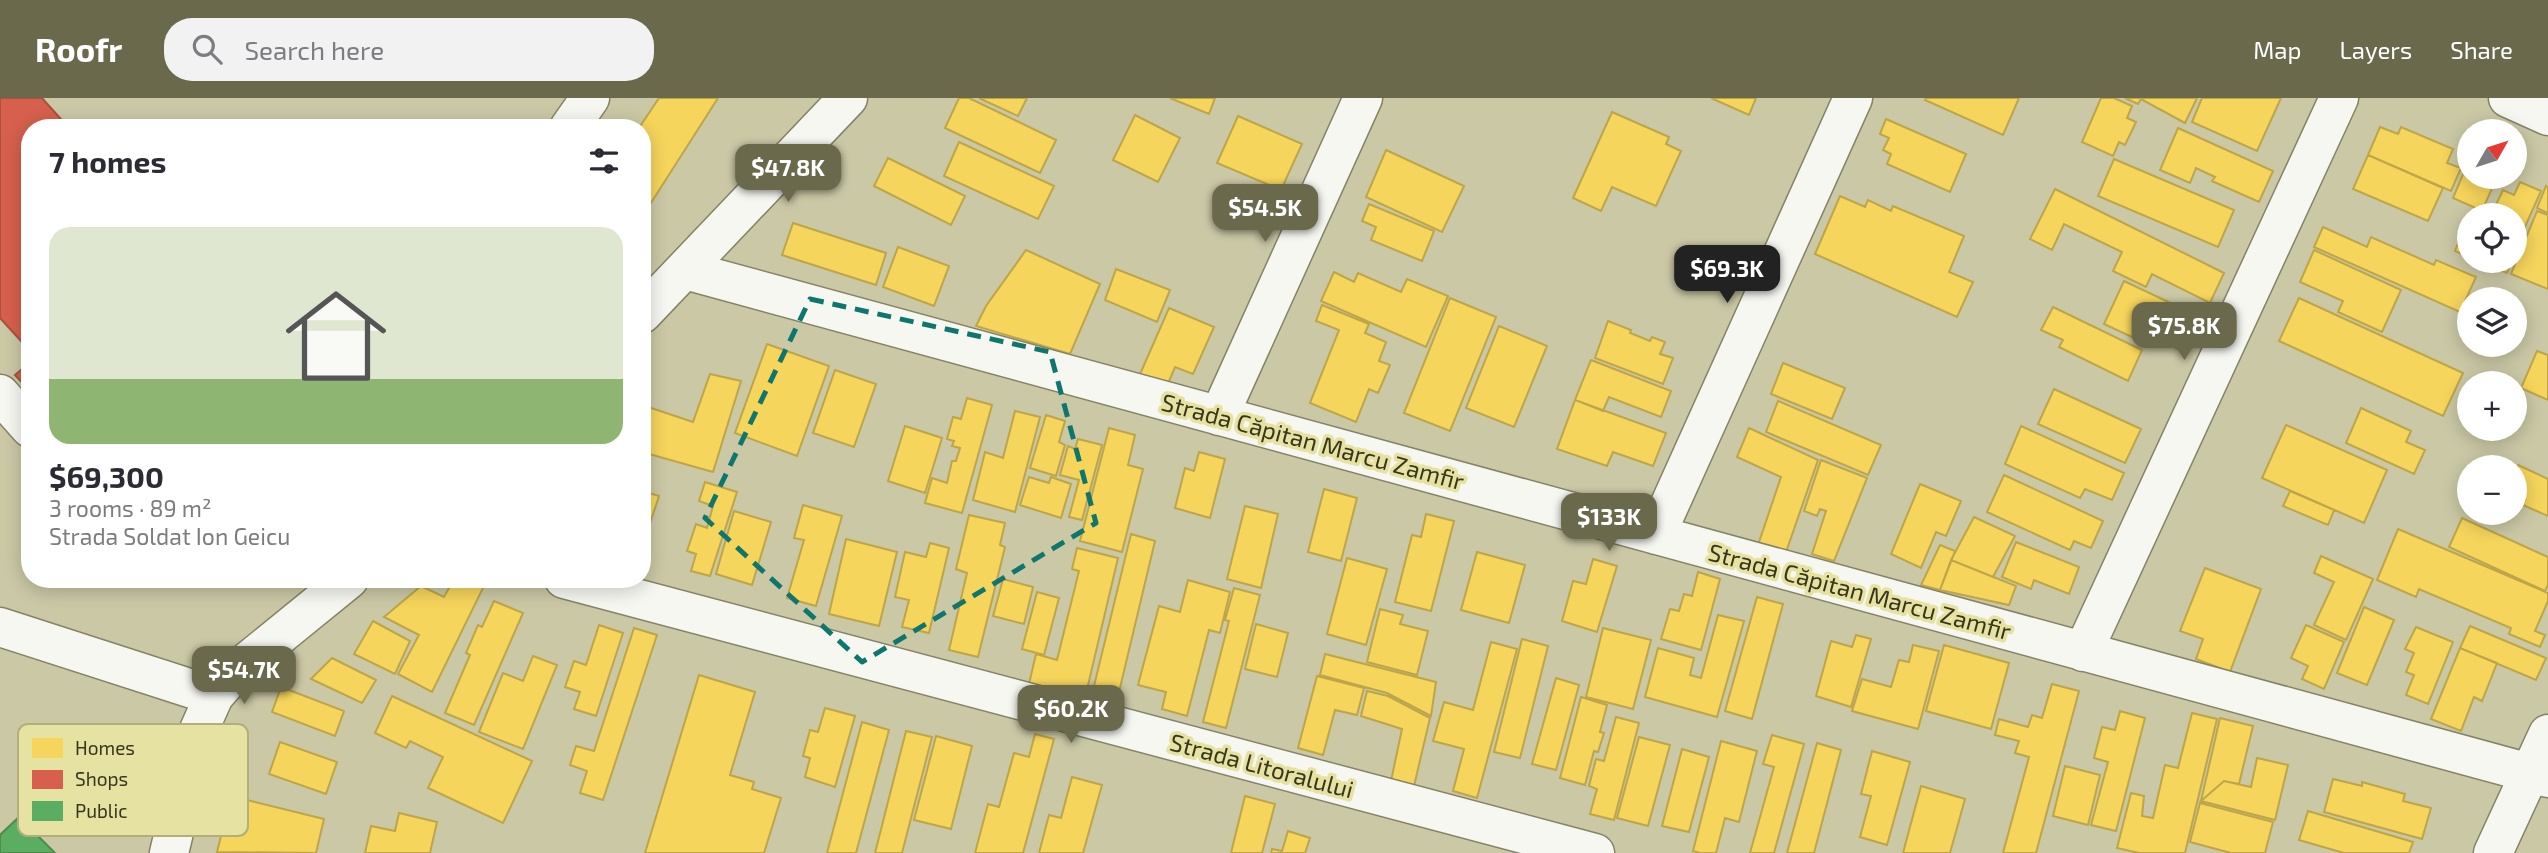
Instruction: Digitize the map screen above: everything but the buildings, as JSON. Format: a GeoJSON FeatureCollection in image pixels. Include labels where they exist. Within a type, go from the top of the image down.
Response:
{"type":"FeatureCollection","features":[{"type":"Feature","properties":{"kind":"street"},"geometry":{"type":"LineString","coordinates":[[575,119],[590,98]]}},
{"type":"Feature","properties":{"kind":"street"},"geometry":{"type":"LineString","coordinates":[[651,305],[848,98]]}},
{"type":"Feature","properties":{"kind":"street"},"geometry":{"type":"LineString","coordinates":[[1219,416],[1363,98]]}},
{"type":"Feature","properties":{"kind":"street"},"geometry":{"type":"LineString","coordinates":[[1657,536],[1853,98]]}},
{"type":"Feature","properties":{"kind":"street"},"geometry":{"type":"LineString","coordinates":[[2083,652],[2339,98]]}},
{"type":"Feature","properties":{"kind":"street"},"geometry":{"type":"LineString","coordinates":[[2508,98],[2548,116]]}},
{"type":"Feature","properties":{"kind":"street","name":"Strada Căpitan Marcu Zamfir"},"geometry":{"type":"LineString","coordinates":[[685,270],[2539,776]]}},
{"type":"Feature","properties":{"kind":"street"},"geometry":{"type":"LineString","coordinates":[[0,394],[21,418]]}},
{"type":"Feature","properties":{"kind":"street"},"geometry":{"type":"LineString","coordinates":[[202,724],[214,696],[237,670],[338,588]]}},
{"type":"Feature","properties":{"kind":"street","name":"Strada Litoralului"},"geometry":{"type":"LineString","coordinates":[[598,588],[1595,853]]}},
{"type":"Feature","properties":{"kind":"street"},"geometry":{"type":"LineString","coordinates":[[0,627],[214,696]]}},
{"type":"Feature","properties":{"kind":"street"},"geometry":{"type":"LineString","coordinates":[[2493,853],[2539,776],[2548,734]]}},
{"type":"Feature","properties":{"kind":"highlighted area"},"geometry":{"type":"Polygon","coordinates":[[[810,299],[1050,352],[1096,523],[862,662],[705,518],[810,299]]]}}]}
